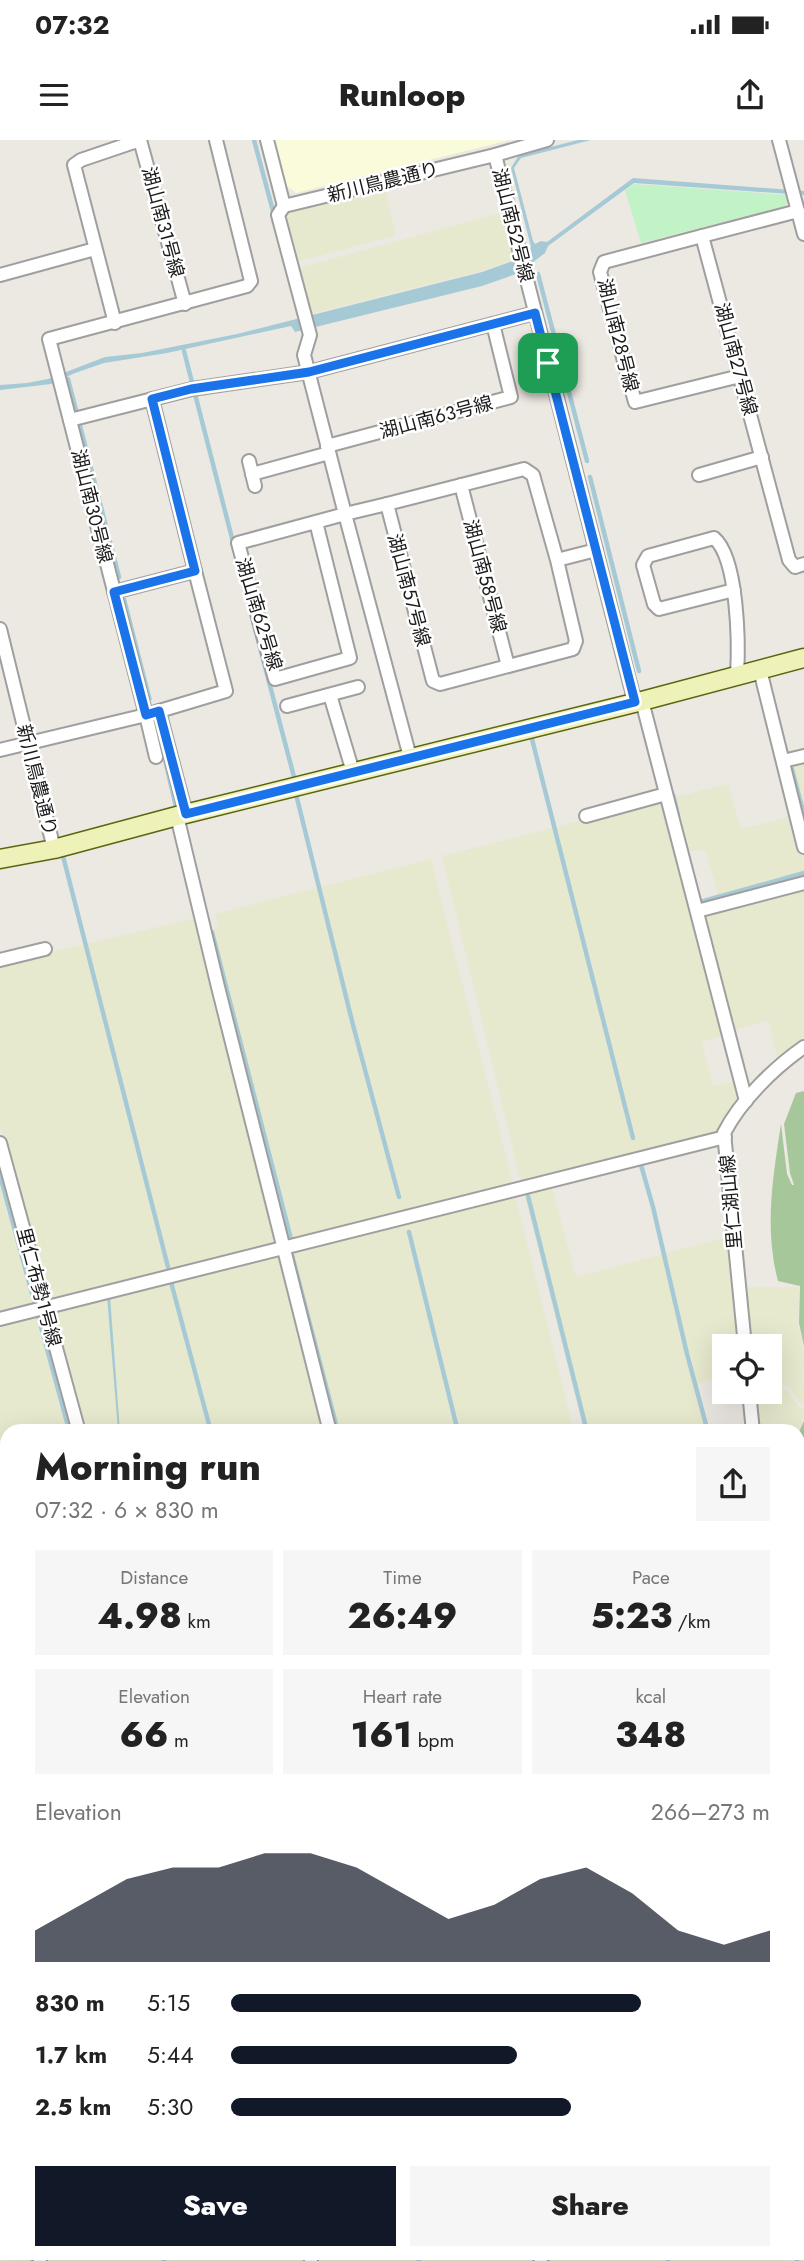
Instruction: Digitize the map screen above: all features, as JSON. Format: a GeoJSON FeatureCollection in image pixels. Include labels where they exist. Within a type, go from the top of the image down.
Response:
{"type":"FeatureCollection","features":[{"type":"Feature","properties":{"kind":"main road"},"geometry":{"type":"LineString","coordinates":[[0,859],[54,849],[804,658]]}},
{"type":"Feature","properties":{"kind":"street"},"geometry":{"type":"LineString","coordinates":[[115,323],[74,165],[80,160],[140,140]]}},
{"type":"Feature","properties":{"kind":"street","name":"湖山南31号線"},"geometry":{"type":"LineString","coordinates":[[140,140],[185,304]]}},
{"type":"Feature","properties":{"kind":"street","name":"湖山南30号線"},"geometry":{"type":"LineString","coordinates":[[156,757],[49,339],[247,286],[251,281],[215,140]]}},
{"type":"Feature","properties":{"kind":"street"},"geometry":{"type":"LineString","coordinates":[[267,140],[285,206],[278,215],[310,335],[304,355],[410,757]]}},
{"type":"Feature","properties":{"kind":"street","name":"新川鳥農通り"},"geometry":{"type":"LineString","coordinates":[[285,206],[547,140]]}},
{"type":"Feature","properties":{"kind":"street"},"geometry":{"type":"LineString","coordinates":[[779,140],[804,234]]}},
{"type":"Feature","properties":{"kind":"street","name":"湖山南52号線"},"geometry":{"type":"LineString","coordinates":[[495,155],[596,550],[666,794],[746,1101]]}},
{"type":"Feature","properties":{"kind":"street"},"geometry":{"type":"LineString","coordinates":[[702,236],[798,211]]}},
{"type":"Feature","properties":{"kind":"street","name":"湖山南27号線"},"geometry":{"type":"LineString","coordinates":[[702,236],[789,560],[795,567],[804,564]]}},
{"type":"Feature","properties":{"kind":"street","name":"湖山南28号線"},"geometry":{"type":"LineString","coordinates":[[702,236],[604,262],[600,272],[635,402],[740,376]]}},
{"type":"Feature","properties":{"kind":"street"},"geometry":{"type":"LineString","coordinates":[[0,275],[95,249]]}},
{"type":"Feature","properties":{"kind":"street"},"geometry":{"type":"LineString","coordinates":[[70,419],[191,389],[309,372],[535,313]]}},
{"type":"Feature","properties":{"kind":"street","name":"湖山南63号線"},"geometry":{"type":"LineString","coordinates":[[328,450],[512,397],[493,324]]}},
{"type":"Feature","properties":{"kind":"street"},"geometry":{"type":"LineString","coordinates":[[0,750],[146,715],[226,691],[152,399]]}},
{"type":"Feature","properties":{"kind":"street"},"geometry":{"type":"LineString","coordinates":[[252,473],[328,450]]}},
{"type":"Feature","properties":{"kind":"street"},"geometry":{"type":"LineString","coordinates":[[699,475],[762,457]]}},
{"type":"Feature","properties":{"kind":"street","name":"湖山南57号線"},"geometry":{"type":"LineString","coordinates":[[524,469],[533,475],[576,640],[573,649],[440,684],[433,681],[387,505],[461,485],[524,469]]}},
{"type":"Feature","properties":{"kind":"street","name":"湖山南58号線"},"geometry":{"type":"LineString","coordinates":[[461,485],[508,666]]}},
{"type":"Feature","properties":{"kind":"street","name":"湖山南62号線"},"geometry":{"type":"LineString","coordinates":[[316,522],[350,658],[275,679],[238,543],[345,514],[387,505]]}},
{"type":"Feature","properties":{"kind":"street"},"geometry":{"type":"LineString","coordinates":[[734,590],[659,608],[654,604],[643,565],[648,556],[714,538],[722,544],[734,590],[739,640],[737,675]]}},
{"type":"Feature","properties":{"kind":"street"},"geometry":{"type":"LineString","coordinates":[[557,560],[596,550]]}},
{"type":"Feature","properties":{"kind":"street"},"geometry":{"type":"LineString","coordinates":[[114,592],[195,571]]}},
{"type":"Feature","properties":{"kind":"street","name":"新川鳥農通り"},"geometry":{"type":"LineString","coordinates":[[0,629],[54,849]]}},
{"type":"Feature","properties":{"kind":"street"},"geometry":{"type":"LineString","coordinates":[[760,670],[804,847]]}},
{"type":"Feature","properties":{"kind":"street"},"geometry":{"type":"LineString","coordinates":[[287,706],[358,687]]}},
{"type":"Feature","properties":{"kind":"street"},"geometry":{"type":"LineString","coordinates":[[330,695],[352,772]]}},
{"type":"Feature","properties":{"kind":"street"},"geometry":{"type":"LineString","coordinates":[[159,711],[283,1248],[328,1424]]}},
{"type":"Feature","properties":{"kind":"street"},"geometry":{"type":"LineString","coordinates":[[783,761],[804,756]]}},
{"type":"Feature","properties":{"kind":"street"},"geometry":{"type":"LineString","coordinates":[[586,816],[666,794]]}},
{"type":"Feature","properties":{"kind":"street"},"geometry":{"type":"LineString","coordinates":[[697,911],[804,883]]}},
{"type":"Feature","properties":{"kind":"street"},"geometry":{"type":"LineString","coordinates":[[0,960],[45,949]]}},
{"type":"Feature","properties":{"kind":"street","name":"里仁湖山線"},"geometry":{"type":"LineString","coordinates":[[743,1334],[725,1138],[727,1127],[746,1101],[804,1047]]}},
{"type":"Feature","properties":{"kind":"street"},"geometry":{"type":"LineString","coordinates":[[0,1319],[725,1138]]}},
{"type":"Feature","properties":{"kind":"street","name":"里仁布勢1号線"},"geometry":{"type":"LineString","coordinates":[[0,1143],[77,1424]]}},
{"type":"Feature","properties":{"kind":"street"},"geometry":{"type":"LineString","coordinates":[[750,1404],[751,1424]]}},
{"type":"Feature","properties":{"kind":"shaded area"},"geometry":{"type":"Polygon","coordinates":[[[273,140],[510,140],[296,193],[285,185],[273,140]]]}},
{"type":"Feature","properties":{"kind":"shaded area"},"geometry":{"type":"Polygon","coordinates":[[[385,189],[395,232],[393,236],[299,261],[293,259],[283,214],[385,189]]]}},
{"type":"Feature","properties":{"kind":"shaded area"},"geometry":{"type":"Polygon","coordinates":[[[504,212],[516,259],[481,271],[308,315],[299,268],[504,212]]]}},
{"type":"Feature","properties":{"kind":"shaded area"},"geometry":{"type":"Polygon","coordinates":[[[804,763],[804,813],[802,814],[790,767],[804,763]]]}},
{"type":"Feature","properties":{"kind":"shaded area"},"geometry":{"type":"Polygon","coordinates":[[[728,784],[741,829],[792,816],[804,862],[804,876],[720,900],[705,849],[685,853],[671,798],[728,784]]]}},
{"type":"Feature","properties":{"kind":"shaded area"},"geometry":{"type":"Polygon","coordinates":[[[654,802],[664,805],[724,1035],[702,1042],[713,1086],[734,1081],[741,1105],[721,1134],[527,1182],[520,1179],[442,856],[654,802]]]}},
{"type":"Feature","properties":{"kind":"shaded area"},"geometry":{"type":"Polygon","coordinates":[[[431,859],[512,1180],[508,1187],[292,1243],[286,1238],[209,931],[218,928],[215,914],[431,859]]]}},
{"type":"Feature","properties":{"kind":"shaded area"},"geometry":{"type":"Polygon","coordinates":[[[804,886],[804,1044],[779,1064],[768,1020],[732,1031],[701,919],[705,914],[804,886]]]}},
{"type":"Feature","properties":{"kind":"shaded area"},"geometry":{"type":"Polygon","coordinates":[[[196,918],[277,1238],[275,1246],[52,1302],[47,1297],[0,1126],[0,967],[196,918]]]}},
{"type":"Feature","properties":{"kind":"shaded area"},"geometry":{"type":"Polygon","coordinates":[[[0,1159],[13,1205],[5,1207],[7,1216],[15,1215],[38,1299],[32,1307],[0,1315],[0,1159]]]}},
{"type":"Feature","properties":{"kind":"shaded area"},"geometry":{"type":"Polygon","coordinates":[[[551,1184],[576,1277],[731,1236],[741,1334],[712,1334],[712,1379],[696,1384],[705,1424],[582,1424],[525,1197],[528,1189],[551,1184]]]}},
{"type":"Feature","properties":{"kind":"shaded area"},"geometry":{"type":"Polygon","coordinates":[[[511,1195],[516,1198],[572,1424],[333,1424],[289,1254],[293,1249],[511,1195]]]}},
{"type":"Feature","properties":{"kind":"shaded area"},"geometry":{"type":"Polygon","coordinates":[[[274,1253],[281,1257],[323,1424],[81,1424],[51,1315],[54,1310],[274,1253]]]}},
{"type":"Feature","properties":{"kind":"shaded area"},"geometry":{"type":"Polygon","coordinates":[[[742,1287],[799,1287],[798,1324],[804,1351],[804,1404],[801,1404],[788,1385],[782,1385],[782,1334],[747,1334],[742,1287]]]}},
{"type":"Feature","properties":{"kind":"shaded area"},"geometry":{"type":"Polygon","coordinates":[[[35,1315],[43,1319],[65,1397],[57,1401],[60,1409],[67,1407],[72,1424],[0,1424],[0,1324],[35,1315]]]}},
{"type":"Feature","properties":{"kind":"shaded area"},"geometry":{"type":"Polygon","coordinates":[[[782,1389],[787,1389],[799,1407],[804,1408],[802,1424],[754,1424],[753,1404],[782,1404],[782,1389]]]}},
{"type":"Feature","properties":{"kind":"shaded area"},"geometry":{"type":"Polygon","coordinates":[[[35,2260],[35,2261],[0,2261],[35,2260]]]}},
{"type":"Feature","properties":{"kind":"shaded area"},"geometry":{"type":"Polygon","coordinates":[[[45,2260],[306,2261],[45,2261],[45,2260]]]}},
{"type":"Feature","properties":{"kind":"shaded area"},"geometry":{"type":"Polygon","coordinates":[[[316,2260],[536,2261],[316,2261],[316,2260]]]}},
{"type":"Feature","properties":{"kind":"shaded area"},"geometry":{"type":"Polygon","coordinates":[[[546,2260],[786,2261],[546,2261],[546,2260]]]}},
{"type":"Feature","properties":{"kind":"green space"},"geometry":{"type":"Polygon","coordinates":[[[634,184],[787,195],[789,200],[785,206],[641,243],[625,190],[634,184]]]}},
{"type":"Feature","properties":{"kind":"green space"},"geometry":{"type":"Polygon","coordinates":[[[804,1091],[804,1346],[799,1323],[800,1286],[778,1281],[771,1242],[771,1222],[781,1124],[787,1174],[794,1185],[784,1124],[796,1093],[804,1091]]]}},
{"type":"Feature","properties":{"kind":"water"},"geometry":{"type":"Polygon","coordinates":[[[578,140],[591,140],[521,158],[514,168],[535,244],[547,242],[633,178],[804,191],[804,195],[634,183],[548,246],[545,253],[519,273],[482,286],[295,332],[291,326],[167,353],[104,363],[51,384],[0,390],[0,385],[48,379],[105,357],[142,353],[237,334],[482,272],[516,260],[531,247],[511,168],[519,155],[578,140]]]}},
{"type":"Feature","properties":{"kind":"water"},"geometry":{"type":"Polygon","coordinates":[[[122,598],[126,598],[152,700],[148,701],[122,598]]]}},
{"type":"Feature","properties":{"kind":"water"},"geometry":{"type":"Polygon","coordinates":[[[156,718],[178,806],[174,808],[154,723],[156,718]]]}},
{"type":"Feature","properties":{"kind":"water"},"geometry":{"type":"Polygon","coordinates":[[[0,1168],[70,1424],[65,1424],[0,1184],[0,1168]]]}},
{"type":"Feature","properties":{"kind":"water"},"geometry":{"type":"Polygon","coordinates":[[[274,1242],[275,1244],[108,1287],[108,1285],[274,1242]]]}},
{"type":"Feature","properties":{"kind":"water"},"geometry":{"type":"Polygon","coordinates":[[[107,1296],[110,1296],[117,1424],[107,1296]]]}},
{"type":"Feature","properties":{"kind":"waterway"},"geometry":{"type":"LineString","coordinates":[[254,140],[273,211]]}},
{"type":"Feature","properties":{"kind":"waterway"},"geometry":{"type":"LineString","coordinates":[[538,274],[587,461]]}},
{"type":"Feature","properties":{"kind":"waterway"},"geometry":{"type":"LineString","coordinates":[[184,351],[234,546]]}},
{"type":"Feature","properties":{"kind":"waterway"},"geometry":{"type":"LineString","coordinates":[[68,379],[119,577]]}},
{"type":"Feature","properties":{"kind":"waterway"},"geometry":{"type":"LineString","coordinates":[[590,477],[639,671]]}},
{"type":"Feature","properties":{"kind":"waterway"},"geometry":{"type":"LineString","coordinates":[[248,602],[294,777]]}},
{"type":"Feature","properties":{"kind":"waterway"},"geometry":{"type":"LineString","coordinates":[[531,735],[633,1138]]}},
{"type":"Feature","properties":{"kind":"waterway"},"geometry":{"type":"LineString","coordinates":[[792,769],[804,815]]}},
{"type":"Feature","properties":{"kind":"waterway"},"geometry":{"type":"LineString","coordinates":[[296,794],[399,1197]]}},
{"type":"Feature","properties":{"kind":"waterway"},"geometry":{"type":"LineString","coordinates":[[673,795],[678,815]]}},
{"type":"Feature","properties":{"kind":"waterway"},"geometry":{"type":"LineString","coordinates":[[63,856],[168,1267]]}},
{"type":"Feature","properties":{"kind":"waterway"},"geometry":{"type":"LineString","coordinates":[[699,898],[700,902],[804,873]]}},
{"type":"Feature","properties":{"kind":"waterway"},"geometry":{"type":"LineString","coordinates":[[212,932],[291,1239]]}},
{"type":"Feature","properties":{"kind":"waterway"},"geometry":{"type":"LineString","coordinates":[[641,1165],[706,1424]]}},
{"type":"Feature","properties":{"kind":"waterway"},"geometry":{"type":"LineString","coordinates":[[528,1196],[585,1424]]}},
{"type":"Feature","properties":{"kind":"waterway"},"geometry":{"type":"LineString","coordinates":[[409,1232],[456,1424]]}},
{"type":"Feature","properties":{"kind":"waterway"},"geometry":{"type":"LineString","coordinates":[[292,1255],[336,1424]]}},
{"type":"Feature","properties":{"kind":"waterway"},"geometry":{"type":"LineString","coordinates":[[171,1282],[209,1424]]}},
{"type":"Feature","properties":{"kind":"waterway"},"geometry":{"type":"LineString","coordinates":[[0,1313],[31,1305]]}},
{"type":"Feature","properties":{"kind":"route"},"geometry":{"type":"LineString","coordinates":[[535,313],[548,363],[635,702],[186,814],[159,711],[146,715],[114,592],[195,571],[152,399],[191,389],[309,372],[535,313]]}}]}
